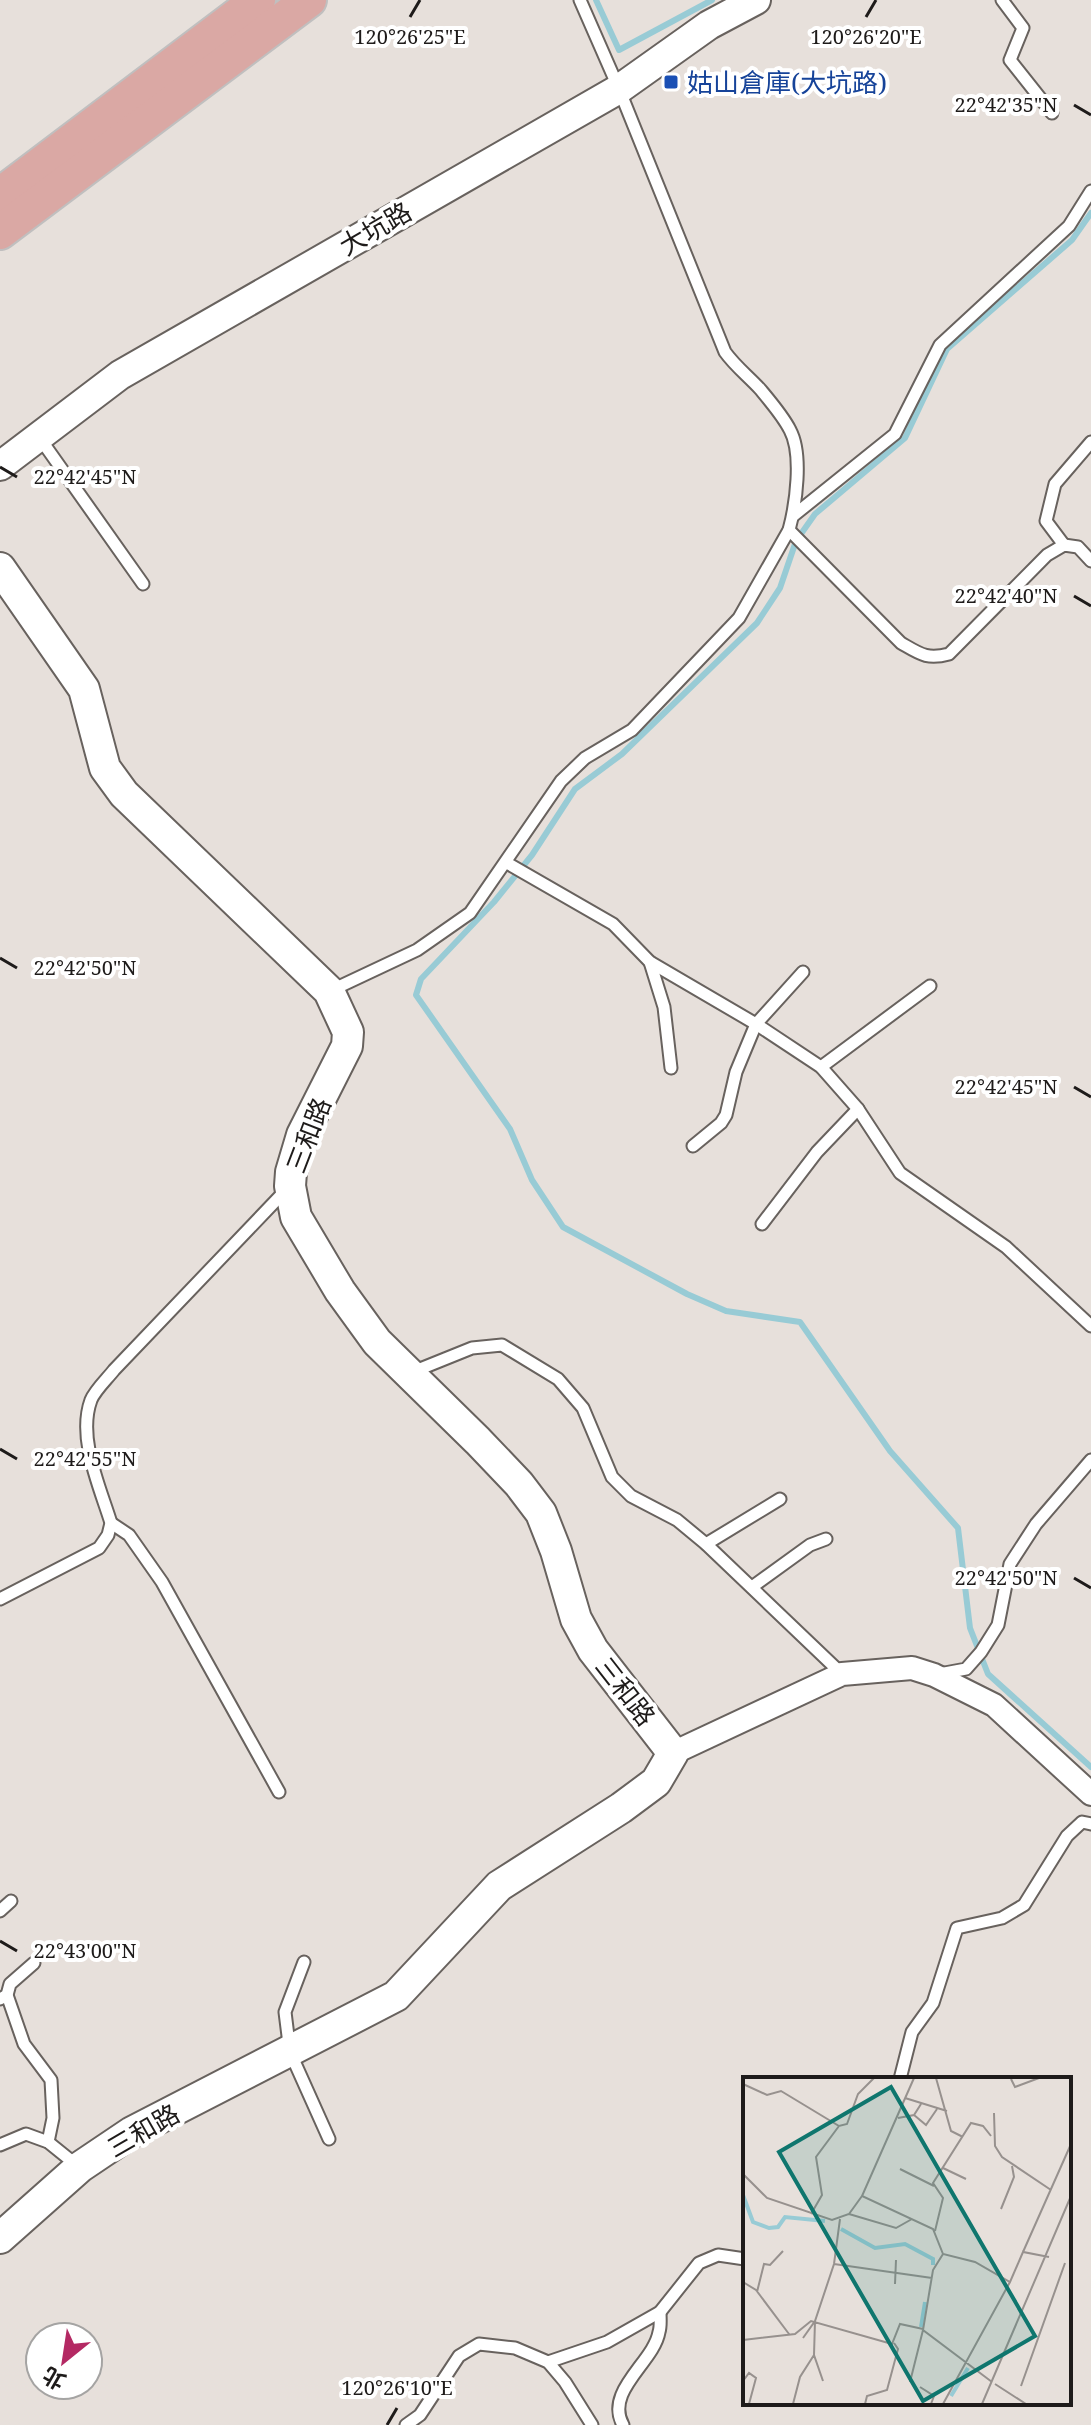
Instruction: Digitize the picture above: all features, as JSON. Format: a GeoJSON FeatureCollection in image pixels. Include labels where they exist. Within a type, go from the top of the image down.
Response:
{"type":"FeatureCollection","features":[{"type":"Feature","properties":{"kind":"main road"},"geometry":{"type":"LineString","coordinates":[[0,195],[258,0]]}},
{"type":"Feature","properties":{"kind":"main road"},"geometry":{"type":"LineString","coordinates":[[0,232],[309,0]]}},
{"type":"Feature","properties":{"kind":"main road","name":"三和路"},"geometry":{"type":"LineString","coordinates":[[0,568],[84,689],[105,768],[124,794],[329,991],[348,1032],[347,1046],[302,1135],[290,1186],[296,1217],[340,1291],[377,1342],[508,1473],[541,1513],[576,1619],[593,1650],[673,1753],[656,1782],[499,1886],[396,1996],[132,2132],[80,2167],[0,2238]]}},
{"type":"Feature","properties":{"kind":"street","name":"大坑路"},"geometry":{"type":"LineString","coordinates":[[0,466],[120,375],[619,89],[709,25],[756,0]]}},
{"type":"Feature","properties":{"kind":"street","name":"三和路"},"geometry":{"type":"LineString","coordinates":[[673,1753],[842,1674],[912,1668],[934,1675],[994,1705],[1091,1794]]}},
{"type":"Feature","properties":{"kind":"lane"},"geometry":{"type":"LineString","coordinates":[[329,991],[417,950],[470,913],[561,781],[585,758],[632,730],[739,618],[789,530],[793,516],[797,468],[791,432],[760,389],[725,352],[580,0]]}},
{"type":"Feature","properties":{"kind":"lane"},"geometry":{"type":"LineString","coordinates":[[1002,0],[1023,28],[1010,60],[1052,113]]}},
{"type":"Feature","properties":{"kind":"lane"},"geometry":{"type":"LineString","coordinates":[[793,516],[895,434],[940,345],[1069,226],[1091,191]]}},
{"type":"Feature","properties":{"kind":"lane"},"geometry":{"type":"LineString","coordinates":[[39,436],[143,584]]}},
{"type":"Feature","properties":{"kind":"lane"},"geometry":{"type":"LineString","coordinates":[[1064,545],[1046,521],[1055,484],[1091,442]]}},
{"type":"Feature","properties":{"kind":"lane"},"geometry":{"type":"LineString","coordinates":[[789,530],[901,643],[934,658],[949,654],[1047,555],[1064,545],[1078,547],[1091,561]]}},
{"type":"Feature","properties":{"kind":"lane"},"geometry":{"type":"LineString","coordinates":[[507,863],[613,924],[650,962],[756,1024],[821,1067],[858,1109],[900,1173],[1006,1247],[1091,1326]]}},
{"type":"Feature","properties":{"kind":"lane"},"geometry":{"type":"LineString","coordinates":[[650,962],[664,1007],[671,1068]]}},
{"type":"Feature","properties":{"kind":"lane"},"geometry":{"type":"LineString","coordinates":[[693,1146],[721,1123],[726,1115],[736,1072],[756,1024],[803,972]]}},
{"type":"Feature","properties":{"kind":"lane"},"geometry":{"type":"LineString","coordinates":[[821,1067],[930,986]]}},
{"type":"Feature","properties":{"kind":"lane"},"geometry":{"type":"LineString","coordinates":[[762,1224],[817,1152],[858,1109]]}},
{"type":"Feature","properties":{"kind":"lane"},"geometry":{"type":"LineString","coordinates":[[0,1599],[99,1548],[108,1535],[111,1523],[88,1444],[91,1399],[114,1370],[290,1186]]}},
{"type":"Feature","properties":{"kind":"lane"},"geometry":{"type":"LineString","coordinates":[[410,1374],[472,1348],[502,1345],[558,1379],[583,1408],[612,1477],[619,1486],[677,1520],[706,1544],[842,1674]]}},
{"type":"Feature","properties":{"kind":"lane"},"geometry":{"type":"LineString","coordinates":[[934,1675],[966,1669],[981,1652],[998,1625],[1010,1564],[1036,1524],[1091,1460]]}},
{"type":"Feature","properties":{"kind":"lane"},"geometry":{"type":"LineString","coordinates":[[706,1544],[780,1499]]}},
{"type":"Feature","properties":{"kind":"lane"},"geometry":{"type":"LineString","coordinates":[[111,1523],[129,1535],[162,1582],[279,1792]]}},
{"type":"Feature","properties":{"kind":"lane"},"geometry":{"type":"LineString","coordinates":[[752,1587],[810,1545],[826,1539]]}},
{"type":"Feature","properties":{"kind":"lane"},"geometry":{"type":"LineString","coordinates":[[901,2077],[912,2032],[933,2003],[957,1928],[1002,1918],[1024,1905],[1067,1836],[1082,1822],[1091,1824]]}},
{"type":"Feature","properties":{"kind":"lane"},"geometry":{"type":"LineString","coordinates":[[0,1911],[11,1901]]}},
{"type":"Feature","properties":{"kind":"lane"},"geometry":{"type":"LineString","coordinates":[[304,1962],[285,2012],[290,2052],[329,2139]]}},
{"type":"Feature","properties":{"kind":"lane"},"geometry":{"type":"LineString","coordinates":[[34,1963],[10,1984],[4,1997],[24,2044],[51,2080],[53,2118],[48,2142]]}},
{"type":"Feature","properties":{"kind":"lane"},"geometry":{"type":"LineString","coordinates":[[0,2145],[26,2134],[48,2142],[80,2167]]}},
{"type":"Feature","properties":{"kind":"lane"},"geometry":{"type":"LineString","coordinates":[[548,2362],[607,2342],[660,2312],[699,2263],[718,2255],[743,2259]]}},
{"type":"Feature","properties":{"kind":"lane"},"geometry":{"type":"LineString","coordinates":[[623,2425],[618,2416],[622,2394],[659,2334],[660,2312]]}},
{"type":"Feature","properties":{"kind":"lane"},"geometry":{"type":"LineString","coordinates":[[406,2425],[420,2415],[459,2356],[479,2344],[515,2348],[548,2362],[565,2382],[592,2425]]}},
{"type":"Feature","properties":{"kind":"waterway"},"geometry":{"type":"LineString","coordinates":[[596,0],[619,50],[712,0]]}},
{"type":"Feature","properties":{"kind":"waterway"},"geometry":{"type":"LineString","coordinates":[[1091,213],[1072,240],[947,349],[905,438],[815,514],[796,541],[780,588],[757,623],[622,754],[575,789],[532,855],[494,902],[421,979],[416,995],[510,1129],[532,1180],[563,1227],[687,1294],[726,1311],[800,1322],[890,1451],[958,1528],[970,1628],[988,1674],[1091,1767]]}},
{"type":"Feature","properties":{"kind":"place","name":"姑山倉庫(大坑路)"},"geometry":{"type":"Point","coordinates":[671,82]}}]}
